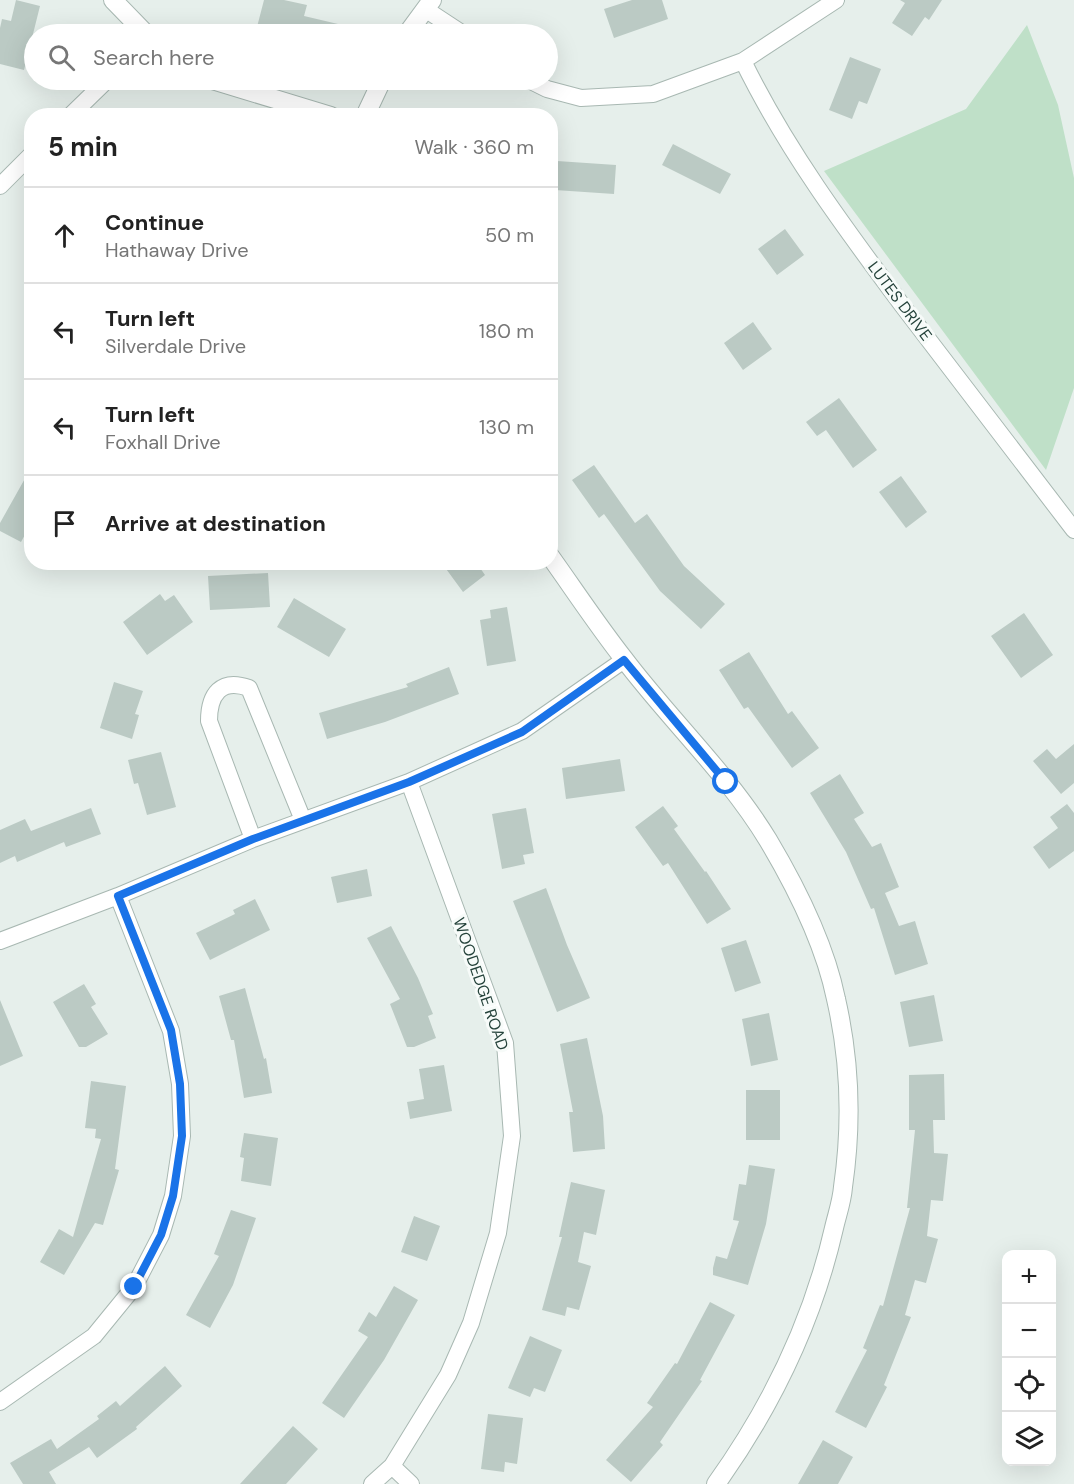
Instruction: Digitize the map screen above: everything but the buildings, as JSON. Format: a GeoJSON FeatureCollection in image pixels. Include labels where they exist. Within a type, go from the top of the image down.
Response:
{"type":"FeatureCollection","features":[{"type":"Feature","properties":{"kind":"street"},"geometry":{"type":"LineString","coordinates":[[113,0],[136,24]]}},
{"type":"Feature","properties":{"kind":"street"},"geometry":{"type":"LineString","coordinates":[[551,90],[580,98],[653,94],[743,61],[836,0]]}},
{"type":"Feature","properties":{"kind":"street"},"geometry":{"type":"LineString","coordinates":[[414,24],[428,4],[451,24]]}},
{"type":"Feature","properties":{"kind":"street","name":"LUTES DRIVE"},"geometry":{"type":"LineString","coordinates":[[743,61],[762,101],[827,205],[1074,530]]}},
{"type":"Feature","properties":{"kind":"street"},"geometry":{"type":"LineString","coordinates":[[78,108],[97,90]]}},
{"type":"Feature","properties":{"kind":"street"},"geometry":{"type":"LineString","coordinates":[[246,90],[305,108]]}},
{"type":"Feature","properties":{"kind":"street"},"geometry":{"type":"LineString","coordinates":[[369,108],[377,90]]}},
{"type":"Feature","properties":{"kind":"street"},"geometry":{"type":"LineString","coordinates":[[0,186],[24,162]]}},
{"type":"Feature","properties":{"kind":"street"},"geometry":{"type":"LineString","coordinates":[[558,567],[624,660],[726,782],[767,839],[796,892],[820,946],[836,996],[846,1048],[849,1119],[843,1189],[828,1255],[802,1329],[769,1401],[740,1451],[716,1484]]}},
{"type":"Feature","properties":{"kind":"street"},"geometry":{"type":"LineString","coordinates":[[0,941],[118,896],[253,839],[409,782],[522,732],[624,660]]}},
{"type":"Feature","properties":{"kind":"street"},"geometry":{"type":"LineString","coordinates":[[253,839],[209,721],[209,703],[218,690],[236,684],[249,688],[303,820]]}},
{"type":"Feature","properties":{"kind":"street","name":"WOODEDGE ROAD"},"geometry":{"type":"LineString","coordinates":[[372,1484],[392,1466],[448,1375],[471,1323],[498,1233],[512,1136],[505,1043],[409,782]]}},
{"type":"Feature","properties":{"kind":"street"},"geometry":{"type":"LineString","coordinates":[[0,1402],[94,1336],[134,1287],[161,1235],[173,1196],[182,1136],[180,1084],[171,1030],[118,896]]}},
{"type":"Feature","properties":{"kind":"street"},"geometry":{"type":"LineString","coordinates":[[392,1466],[411,1484]]}},
{"type":"Feature","properties":{"kind":"green space"},"geometry":{"type":"Polygon","coordinates":[[[1027,25],[1058,105],[1074,178],[1074,388],[1046,470],[824,171],[966,109],[1027,25]]]}},
{"type":"Feature","properties":{"kind":"route"},"geometry":{"type":"LineString","coordinates":[[134,1287],[161,1235],[173,1196],[182,1136],[180,1084],[171,1030],[118,896],[253,839],[409,782],[522,732],[624,660],[726,782]]}}]}
